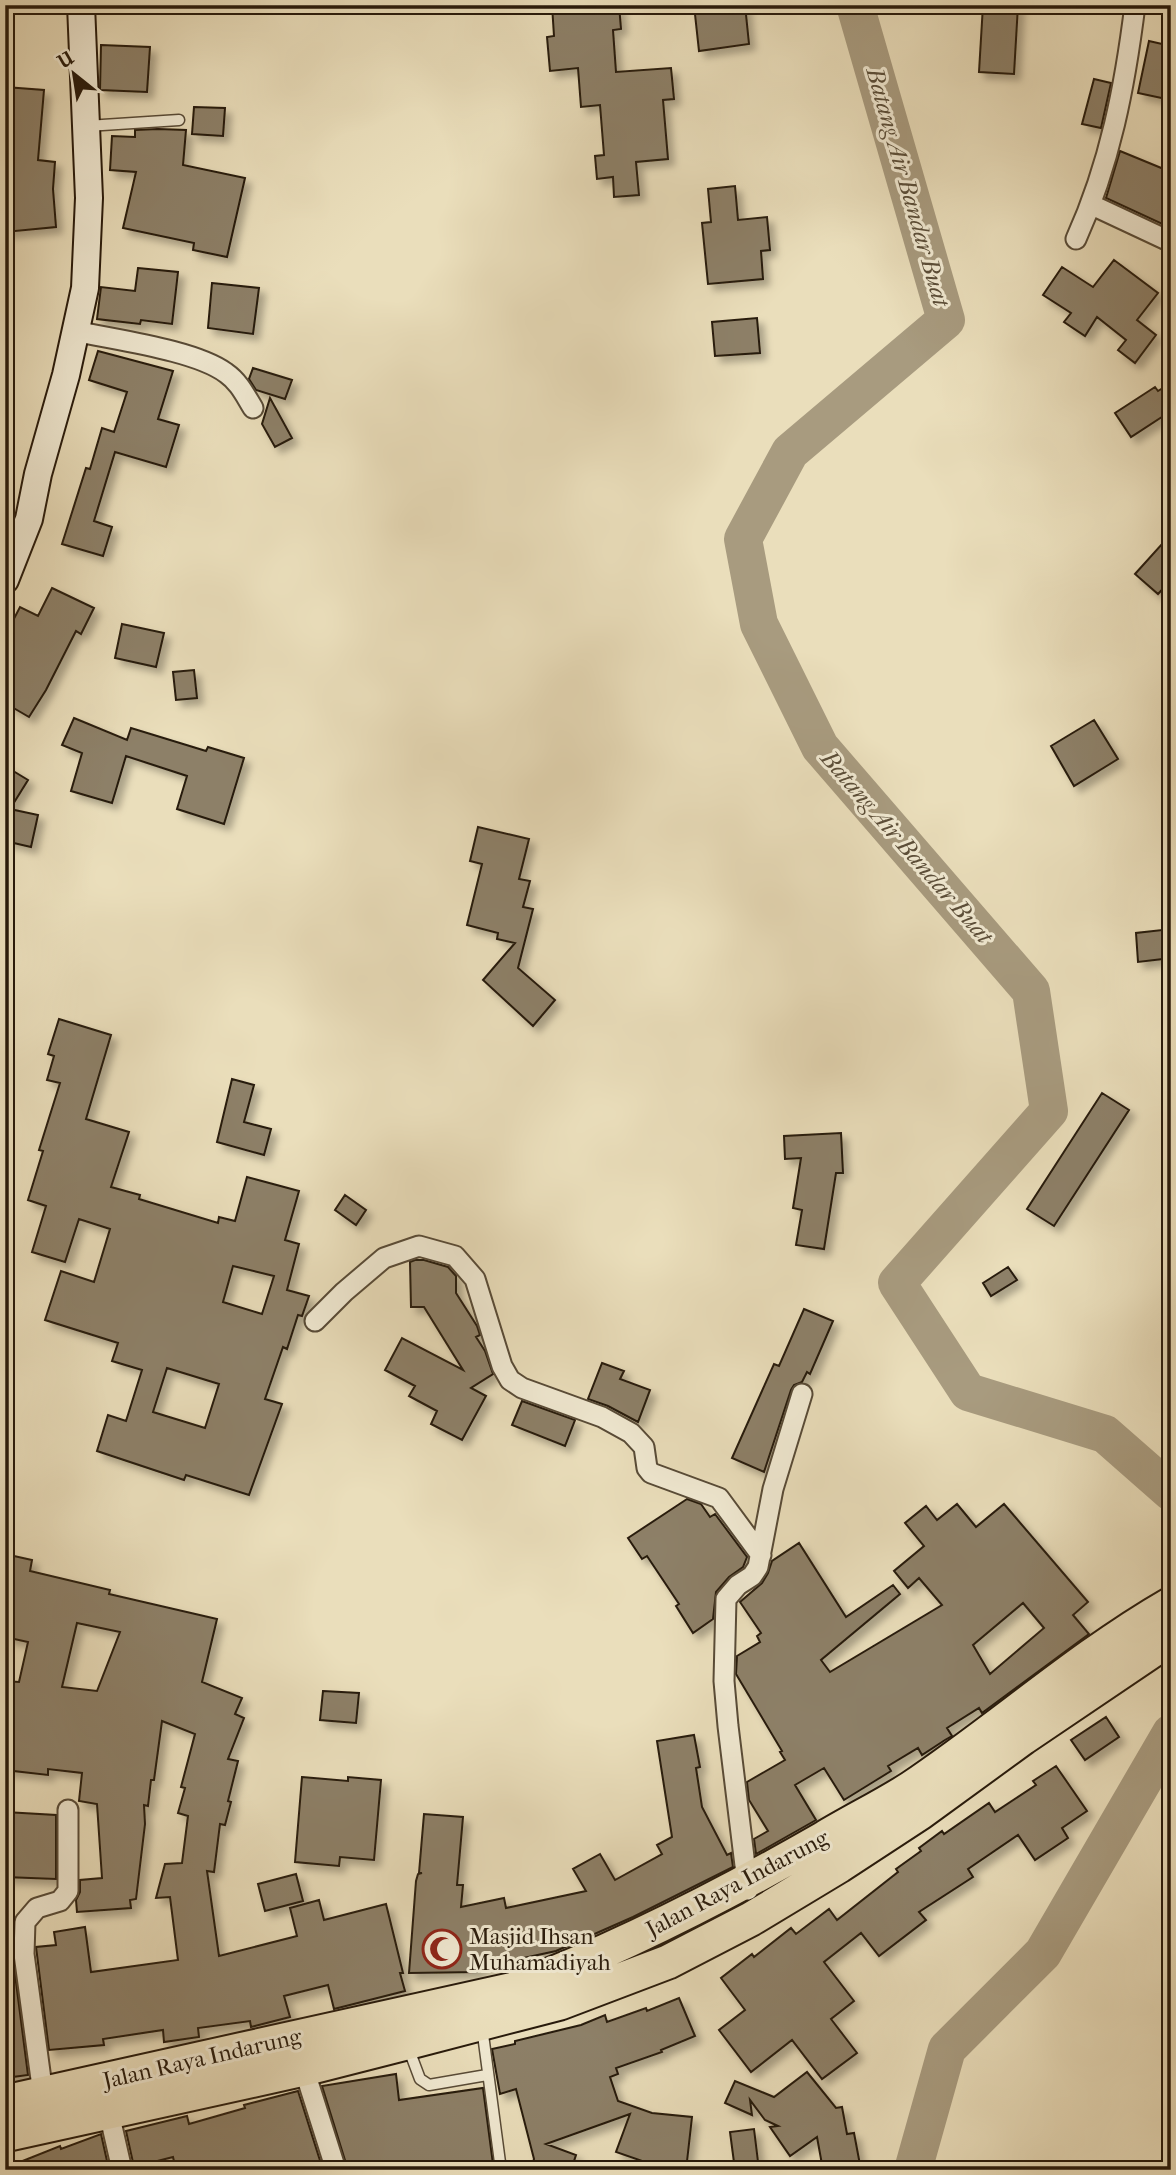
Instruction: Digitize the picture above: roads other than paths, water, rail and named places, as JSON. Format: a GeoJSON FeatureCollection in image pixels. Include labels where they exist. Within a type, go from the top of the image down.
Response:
{"type":"FeatureCollection","features":[{"type":"Feature","properties":{"kind":"highway","name":"Jalan Raya Indarung"},"geometry":{"type":"LineString","coordinates":[[5,2102],[514,1989],[568,1968],[665,1925],[747,1882],[910,1789],[1129,1628],[1171,1604]]}},
{"type":"Feature","properties":{"kind":"highway","name":"Jalan Raya Indarung"},"geometry":{"type":"LineString","coordinates":[[5,2135],[304,2069],[560,2003],[668,1962],[751,1919],[839,1866],[920,1813],[1118,1672],[1171,1638]]}},
{"type":"Feature","properties":{"kind":"street"},"geometry":{"type":"LineString","coordinates":[[5,580],[29,519],[85,288],[89,198],[81,5]]}},
{"type":"Feature","properties":{"kind":"street"},"geometry":{"type":"LineString","coordinates":[[1076,239],[1092,205],[1120,107],[1135,5]]}},
{"type":"Feature","properties":{"kind":"street"},"geometry":{"type":"LineString","coordinates":[[1092,205],[1171,242]]}},
{"type":"Feature","properties":{"kind":"street"},"geometry":{"type":"LineString","coordinates":[[75,331],[203,359],[226,373],[240,386],[253,408]]}},
{"type":"Feature","properties":{"kind":"street"},"geometry":{"type":"LineString","coordinates":[[315,1321],[384,1258],[419,1245],[455,1256],[475,1279],[502,1366],[510,1380],[522,1388],[602,1417],[631,1433],[644,1447],[647,1468],[651,1472],[719,1498],[761,1555]]}},
{"type":"Feature","properties":{"kind":"street"},"geometry":{"type":"LineString","coordinates":[[751,1919],[724,1681],[726,1599],[738,1585],[752,1576],[758,1567],[773,1489],[802,1394]]}},
{"type":"Feature","properties":{"kind":"street"},"geometry":{"type":"LineString","coordinates":[[43,2094],[24,1954],[25,1922],[37,1908],[60,1901],[68,1891],[68,1810]]}},
{"type":"Feature","properties":{"kind":"street"},"geometry":{"type":"LineString","coordinates":[[304,2069],[336,2170]]}},
{"type":"Feature","properties":{"kind":"street"},"geometry":{"type":"LineString","coordinates":[[109,2113],[122,2170]]}},
{"type":"Feature","properties":{"kind":"lane"},"geometry":{"type":"LineString","coordinates":[[87,126],[179,120]]}},
{"type":"Feature","properties":{"kind":"lane"},"geometry":{"type":"LineString","coordinates":[[482,2023],[502,2170]]}},
{"type":"Feature","properties":{"kind":"lane"},"geometry":{"type":"LineString","coordinates":[[406,2043],[420,2079],[429,2085],[487,2075]]}},
{"type":"Feature","properties":{"kind":"waterway","name":"Batang Air Bandar Buat"},"geometry":{"type":"LineString","coordinates":[[855,5],[946,320],[790,452],[743,539],[759,624],[820,747],[1031,991],[1049,1111],[897,1283],[968,1392],[1105,1434],[1171,1492]]}},
{"type":"Feature","properties":{"kind":"waterway","name":"Batang Air Bandar Buat"},"geometry":{"type":"LineString","coordinates":[[913,2170],[947,2049],[1043,1953],[1171,1733]]}},
{"type":"Feature","properties":{"kind":"place","name":"Masjid Ihsan Muhamadiyah"},"geometry":{"type":"Point","coordinates":[442,1949]}}]}
